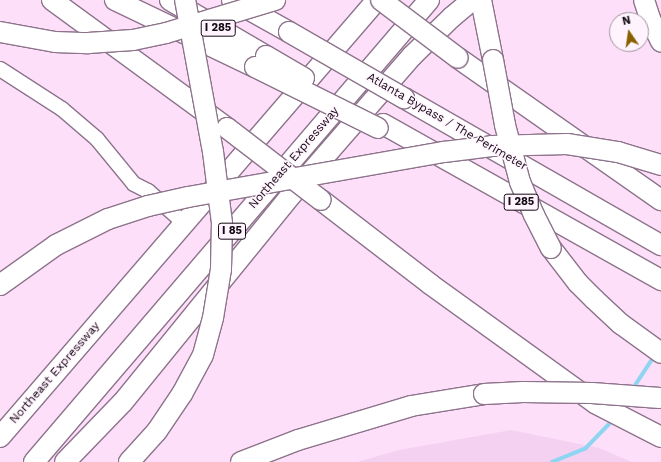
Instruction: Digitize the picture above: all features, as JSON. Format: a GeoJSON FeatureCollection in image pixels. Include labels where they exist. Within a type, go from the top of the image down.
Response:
{"type":"FeatureCollection","features":[{"type":"Feature","properties":{"kind":"highway"},"geometry":{"type":"LineString","coordinates":[[52,0],[227,128],[443,293],[595,403],[661,437]]}},
{"type":"Feature","properties":{"kind":"highway"},"geometry":{"type":"LineString","coordinates":[[115,0],[260,62]]}},
{"type":"Feature","properties":{"kind":"highway","name":"I 285"},"geometry":{"type":"LineString","coordinates":[[170,0],[260,62],[495,188],[661,280]]}},
{"type":"Feature","properties":{"kind":"highway"},"geometry":{"type":"LineString","coordinates":[[129,462],[157,431],[182,394],[202,355],[214,318],[221,269],[222,223],[214,160],[185,0]]}},
{"type":"Feature","properties":{"kind":"highway","name":"Atlanta Bypass / The Perimeter"},"geometry":{"type":"LineString","coordinates":[[232,0],[661,245]]}},
{"type":"Feature","properties":{"kind":"highway"},"geometry":{"type":"LineString","coordinates":[[0,32],[55,42],[88,43],[133,40],[174,31],[275,0]]}},
{"type":"Feature","properties":{"kind":"highway","name":"Northeast Expressway"},"geometry":{"type":"LineString","coordinates":[[0,436],[377,0]]}},
{"type":"Feature","properties":{"kind":"highway"},"geometry":{"type":"LineString","coordinates":[[381,0],[458,58],[661,200]]}},
{"type":"Feature","properties":{"kind":"highway","name":"Northeast Expressway"},"geometry":{"type":"LineString","coordinates":[[34,462],[429,0]]}},
{"type":"Feature","properties":{"kind":"highway"},"geometry":{"type":"LineString","coordinates":[[65,462],[123,402],[292,194],[407,62],[452,17],[472,0]]}},
{"type":"Feature","properties":{"kind":"highway"},"geometry":{"type":"LineString","coordinates":[[481,0],[511,153],[520,182],[534,216],[551,248],[564,266],[594,299],[621,324],[658,351]]}},
{"type":"Feature","properties":{"kind":"highway"},"geometry":{"type":"LineString","coordinates":[[485,0],[493,60]]}},
{"type":"Feature","properties":{"kind":"highway"},"geometry":{"type":"LineString","coordinates":[[644,0],[650,19],[661,42]]}},
{"type":"Feature","properties":{"kind":"highway"},"geometry":{"type":"LineString","coordinates":[[0,285],[56,245],[108,219],[148,206],[188,197],[444,152],[492,146],[567,144],[618,152],[661,165]]}},
{"type":"Feature","properties":{"kind":"highway"},"geometry":{"type":"LineString","coordinates":[[241,462],[298,440],[411,406],[484,394],[523,392],[584,393],[661,398]]}},
{"type":"Feature","properties":{"kind":"lane"},"geometry":{"type":"LineString","coordinates":[[0,69],[62,109],[98,138],[134,184],[148,191],[184,223]]}},
{"type":"Feature","properties":{"kind":"shaded area"},"geometry":{"type":"Polygon","coordinates":[[[511,430],[599,448],[632,462],[357,462],[399,450],[511,430]]]}},
{"type":"Feature","properties":{"kind":"waterway"},"geometry":{"type":"LineString","coordinates":[[632,390],[655,355]]}},
{"type":"Feature","properties":{"kind":"waterway"},"geometry":{"type":"LineString","coordinates":[[552,462],[585,449],[612,421]]}}]}
